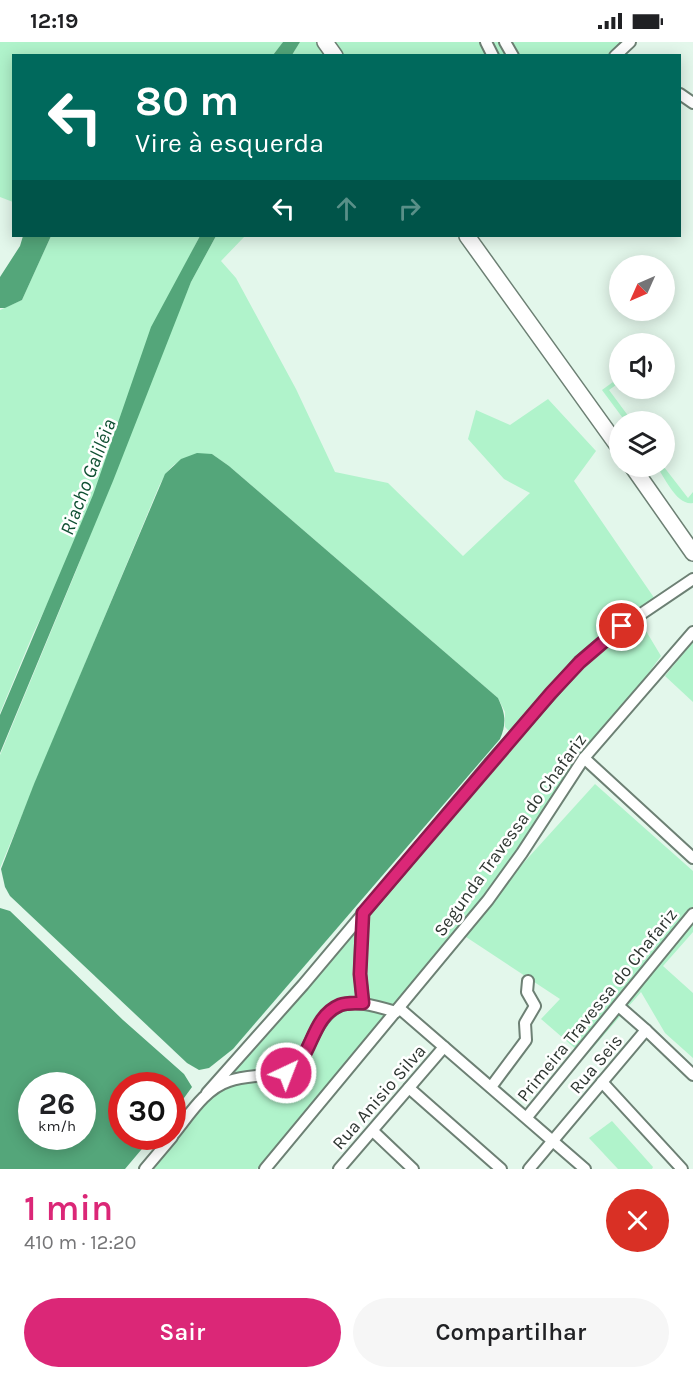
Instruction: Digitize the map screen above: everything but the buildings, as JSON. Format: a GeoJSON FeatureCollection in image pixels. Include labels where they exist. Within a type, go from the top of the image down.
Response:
{"type":"FeatureCollection","features":[{"type":"Feature","properties":{"kind":"main road"},"geometry":{"type":"LineString","coordinates":[[468,237],[609,434]]}},
{"type":"Feature","properties":{"kind":"main road"},"geometry":{"type":"LineString","coordinates":[[640,477],[693,554]]}},
{"type":"Feature","properties":{"kind":"street"},"geometry":{"type":"LineString","coordinates":[[620,54],[630,42]]}},
{"type":"Feature","properties":{"kind":"street"},"geometry":{"type":"LineString","coordinates":[[681,95],[693,104]]}},
{"type":"Feature","properties":{"kind":"street"},"geometry":{"type":"LineString","coordinates":[[186,1119],[580,662],[613,633],[693,579]]}},
{"type":"Feature","properties":{"kind":"street","name":"Segunda Travessa do Chafariz"},"geometry":{"type":"LineString","coordinates":[[264,1169],[398,1010],[494,891],[522,853],[584,758],[693,632]]}},
{"type":"Feature","properties":{"kind":"street"},"geometry":{"type":"LineString","coordinates":[[584,758],[693,858]]}},
{"type":"Feature","properties":{"kind":"street"},"geometry":{"type":"LineString","coordinates":[[363,913],[360,974],[363,1003]]}},
{"type":"Feature","properties":{"kind":"street","name":"Primeira Travessa do Chafariz"},"geometry":{"type":"LineString","coordinates":[[527,1117],[693,914]]}},
{"type":"Feature","properties":{"kind":"street"},"geometry":{"type":"LineString","coordinates":[[491,1087],[522,1046],[526,1036],[525,1023],[535,1008],[526,990],[528,981]]}},
{"type":"Feature","properties":{"kind":"street"},"geometry":{"type":"LineString","coordinates":[[207,1093],[228,1081],[291,1071],[303,1057],[316,1027],[340,1004],[363,1003],[398,1010],[527,1117],[585,1169]]}},
{"type":"Feature","properties":{"kind":"street"},"geometry":{"type":"LineString","coordinates":[[622,1009],[646,1030]]}},
{"type":"Feature","properties":{"kind":"street","name":"Rua Seis"},"geometry":{"type":"LineString","coordinates":[[529,1169],[646,1030],[693,1075]]}},
{"type":"Feature","properties":{"kind":"street","name":"Rua Anisio Silva"},"geometry":{"type":"LineString","coordinates":[[339,1169],[444,1047]]}},
{"type":"Feature","properties":{"kind":"street"},"geometry":{"type":"LineString","coordinates":[[602,1082],[682,1169]]}},
{"type":"Feature","properties":{"kind":"street"},"geometry":{"type":"LineString","coordinates":[[409,1088],[501,1169]]}},
{"type":"Feature","properties":{"kind":"street"},"geometry":{"type":"LineString","coordinates":[[373,1131],[413,1169]]}},
{"type":"Feature","properties":{"kind":"street"},"geometry":{"type":"LineString","coordinates":[[145,1169],[161,1150]]}},
{"type":"Feature","properties":{"kind":"shaded area"},"geometry":{"type":"Polygon","coordinates":[[[0,42],[283,42],[274,54],[12,54],[12,202],[0,197],[0,42]]]}},
{"type":"Feature","properties":{"kind":"shaded area"},"geometry":{"type":"Polygon","coordinates":[[[283,42],[300,42],[293,54],[274,54],[283,42]]]}},
{"type":"Feature","properties":{"kind":"shaded area"},"geometry":{"type":"Polygon","coordinates":[[[300,42],[316,42],[324,54],[293,54],[300,42]]]}},
{"type":"Feature","properties":{"kind":"shaded area"},"geometry":{"type":"Polygon","coordinates":[[[334,42],[634,42],[620,54],[342,54],[334,42]]]}},
{"type":"Feature","properties":{"kind":"shaded area"},"geometry":{"type":"Polygon","coordinates":[[[23,237],[51,237],[22,300],[0,308],[0,277],[20,246],[23,237]]]}},
{"type":"Feature","properties":{"kind":"shaded area"},"geometry":{"type":"Polygon","coordinates":[[[51,237],[199,237],[176,282],[96,502],[33,634],[0,713],[0,310],[22,300],[51,237]]]}},
{"type":"Feature","properties":{"kind":"shaded area"},"geometry":{"type":"Polygon","coordinates":[[[199,237],[215,237],[191,282],[113,481],[0,753],[0,715],[93,495],[151,327],[199,237]]]}},
{"type":"Feature","properties":{"kind":"shaded area"},"geometry":{"type":"Polygon","coordinates":[[[215,237],[244,237],[221,261],[236,278],[296,389],[335,472],[388,483],[463,556],[530,493],[504,479],[468,439],[476,410],[510,425],[548,399],[596,451],[574,481],[657,602],[637,616],[661,656],[469,923],[595,784],[693,871],[693,932],[663,966],[693,993],[693,1058],[665,1033],[641,992],[585,1057],[541,1019],[560,999],[460,933],[257,1169],[143,1169],[159,1150],[186,1150],[186,1119],[514,736],[505,727],[505,712],[498,698],[229,466],[212,454],[184,459],[167,472],[157,491],[0,868],[0,755],[76,571],[191,282],[215,237]]]}},
{"type":"Feature","properties":{"kind":"shaded area"},"geometry":{"type":"Polygon","coordinates":[[[609,385],[609,399],[616,399],[625,411],[618,411],[602,390],[609,385]]]}},
{"type":"Feature","properties":{"kind":"shaded area"},"geometry":{"type":"Polygon","coordinates":[[[197,453],[212,454],[229,466],[498,698],[504,713],[500,739],[233,1049],[209,1068],[199,1070],[187,1063],[10,896],[5,887],[1,869],[34,784],[165,474],[181,459],[197,453]]]}},
{"type":"Feature","properties":{"kind":"shaded area"},"geometry":{"type":"Polygon","coordinates":[[[663,477],[672,477],[688,498],[693,492],[693,503],[682,500],[663,477]]]}},
{"type":"Feature","properties":{"kind":"shaded area"},"geometry":{"type":"Polygon","coordinates":[[[693,642],[693,702],[665,676],[693,642]]]}},
{"type":"Feature","properties":{"kind":"shaded area"},"geometry":{"type":"Polygon","coordinates":[[[0,908],[10,911],[123,1020],[182,1072],[108,1072],[108,1150],[141,1150],[125,1169],[0,1169],[0,908]]]}},
{"type":"Feature","properties":{"kind":"shaded area"},"geometry":{"type":"Polygon","coordinates":[[[186,1077],[192,1087],[186,1095],[186,1077]]]}},
{"type":"Feature","properties":{"kind":"shaded area"},"geometry":{"type":"Polygon","coordinates":[[[612,1121],[653,1167],[652,1169],[618,1169],[589,1138],[612,1121]]]}},
{"type":"Feature","properties":{"kind":"route"},"geometry":{"type":"LineString","coordinates":[[286,1073],[297,1066],[316,1027],[324,1017],[340,1004],[363,1003],[360,974],[363,913],[551,693],[580,662],[622,626]]}},
{"type":"Feature","properties":{"kind":"water label","name":"Riacho Galiléia"},"geometry":{"type":"Point","coordinates":[88,477]}}]}
